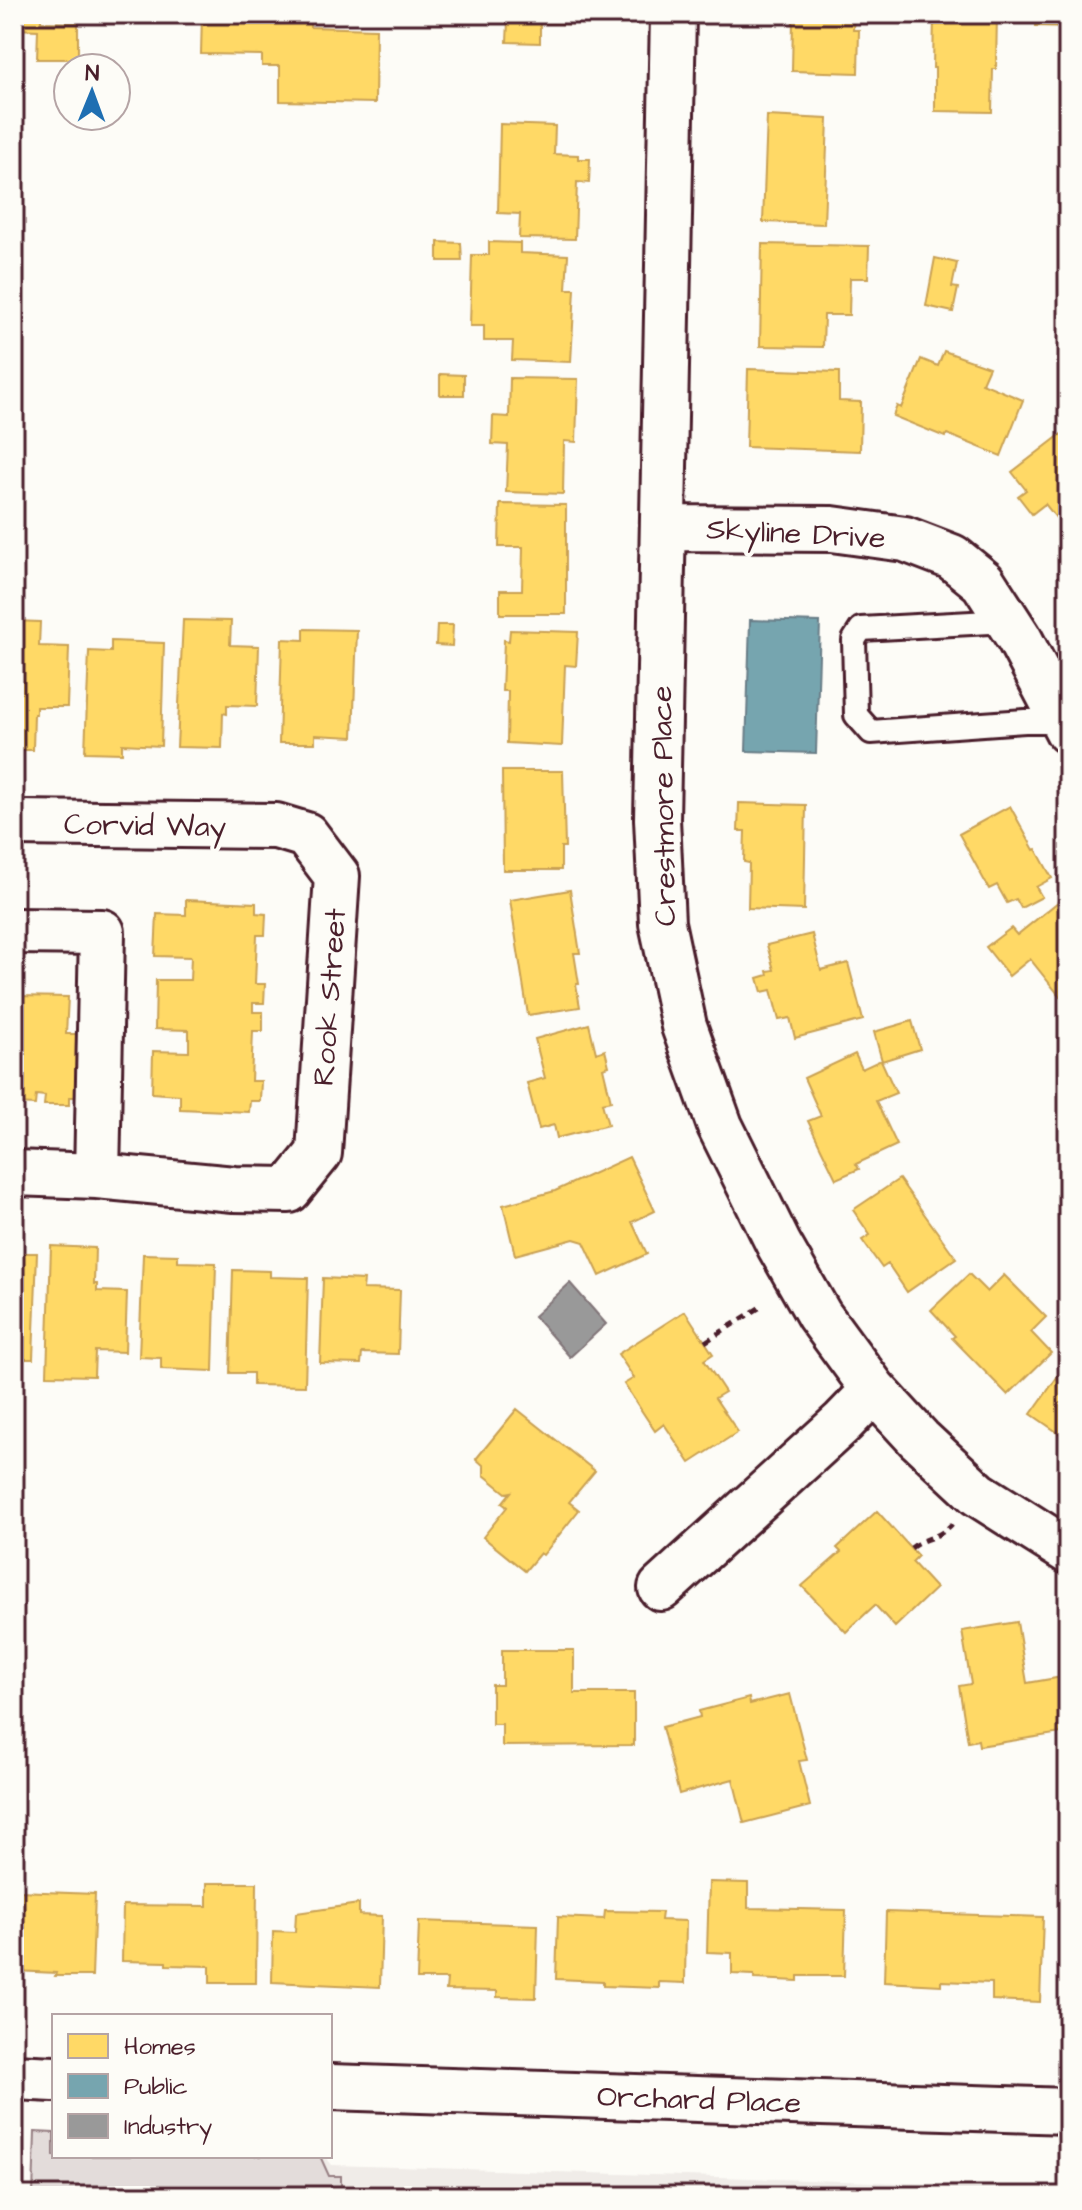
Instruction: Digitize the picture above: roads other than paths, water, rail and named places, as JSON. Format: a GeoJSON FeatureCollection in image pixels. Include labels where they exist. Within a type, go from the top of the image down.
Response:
{"type":"FeatureCollection","features":[{"type":"Feature","properties":{"kind":"street","name":"Crestmore Place"},"geometry":{"type":"LineString","coordinates":[[673,14],[657,819],[662,923],[684,1026],[720,1126],[779,1245],[819,1315],[874,1390],[919,1439],[978,1494],[1068,1551]]}},
{"type":"Feature","properties":{"kind":"street","name":"Skyline Drive"},"geometry":{"type":"LineString","coordinates":[[664,528],[832,529],[905,539],[952,557],[983,582],[1008,621],[1065,726]]}},
{"type":"Feature","properties":{"kind":"street","name":"Corvid Way"},"geometry":{"type":"LineString","coordinates":[[14,823],[276,826]]}},
{"type":"Feature","properties":{"kind":"street","name":"Rook Street"},"geometry":{"type":"LineString","coordinates":[[97,1176],[234,1189],[289,1190],[319,1153],[337,876],[306,835],[276,826]]}},
{"type":"Feature","properties":{"kind":"street"},"geometry":{"type":"LineString","coordinates":[[14,931],[102,932],[97,1176],[14,1173]]}},
{"type":"Feature","properties":{"kind":"street"},"geometry":{"type":"LineString","coordinates":[[661,1588],[874,1390]]}},
{"type":"Feature","properties":{"kind":"street"},"geometry":{"type":"LineString","coordinates":[[14,2077],[52,2079]]}},
{"type":"Feature","properties":{"kind":"street","name":"Orchard Place"},"geometry":{"type":"LineString","coordinates":[[332,2087],[1068,2111]]}},
{"type":"Feature","properties":{"kind":"lane"},"geometry":{"type":"LineString","coordinates":[[1008,621],[861,629],[854,640],[856,715],[871,732],[1025,721],[1065,726]]}}]}
